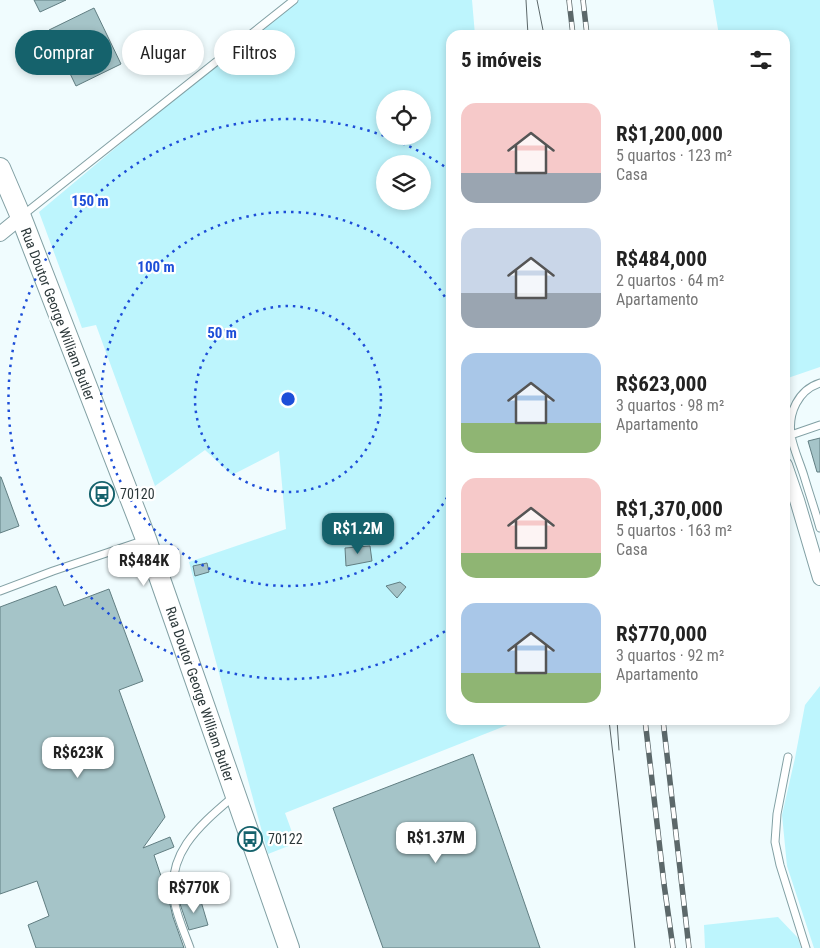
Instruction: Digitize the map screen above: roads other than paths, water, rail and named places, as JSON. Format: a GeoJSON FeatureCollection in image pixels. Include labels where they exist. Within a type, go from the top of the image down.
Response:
{"type":"FeatureCollection","features":[{"type":"Feature","properties":{"kind":"street","name":"Rua Doutor George William Butler"},"geometry":{"type":"LineString","coordinates":[[0,168],[21,217],[146,540],[289,948]]}},
{"type":"Feature","properties":{"kind":"street"},"geometry":{"type":"LineString","coordinates":[[0,234],[21,217]]}},
{"type":"Feature","properties":{"kind":"street"},"geometry":{"type":"LineString","coordinates":[[790,480],[820,578]]}},
{"type":"Feature","properties":{"kind":"lane"},"geometry":{"type":"LineString","coordinates":[[21,217],[294,0]]}},
{"type":"Feature","properties":{"kind":"lane"},"geometry":{"type":"LineString","coordinates":[[820,383],[813,385],[803,393],[794,405],[791,417],[791,435],[820,528]]}},
{"type":"Feature","properties":{"kind":"lane"},"geometry":{"type":"LineString","coordinates":[[791,435],[820,425]]}},
{"type":"Feature","properties":{"kind":"lane"},"geometry":{"type":"LineString","coordinates":[[0,591],[146,540]]}},
{"type":"Feature","properties":{"kind":"lane"},"geometry":{"type":"LineString","coordinates":[[788,757],[777,814],[776,842],[780,865],[806,948]]}},
{"type":"Feature","properties":{"kind":"lane"},"geometry":{"type":"LineString","coordinates":[[190,948],[175,904],[173,882],[178,859],[187,842],[204,822],[235,795]]}},
{"type":"Feature","properties":{"kind":"tram line"},"geometry":{"type":"LineString","coordinates":[[526,0],[528,30]]}},
{"type":"Feature","properties":{"kind":"tram line"},"geometry":{"type":"LineString","coordinates":[[537,0],[543,30]]}},
{"type":"Feature","properties":{"kind":"tram line"},"geometry":{"type":"LineString","coordinates":[[610,725],[635,948]]}},
{"type":"Feature","properties":{"kind":"tram line"},"geometry":{"type":"LineString","coordinates":[[617,725],[619,750]]}},
{"type":"Feature","properties":{"kind":"railway"},"geometry":{"type":"LineString","coordinates":[[569,0],[572,30]]}},
{"type":"Feature","properties":{"kind":"railway"},"geometry":{"type":"LineString","coordinates":[[583,0],[586,30]]}},
{"type":"Feature","properties":{"kind":"railway"},"geometry":{"type":"LineString","coordinates":[[646,725],[673,948]]}},
{"type":"Feature","properties":{"kind":"railway"},"geometry":{"type":"LineString","coordinates":[[664,725],[689,948]]}},
{"type":"Feature","properties":{"kind":"place","name":"70120"},"geometry":{"type":"Point","coordinates":[102,494]}},
{"type":"Feature","properties":{"kind":"place","name":"70122"},"geometry":{"type":"Point","coordinates":[250,839]}}]}
